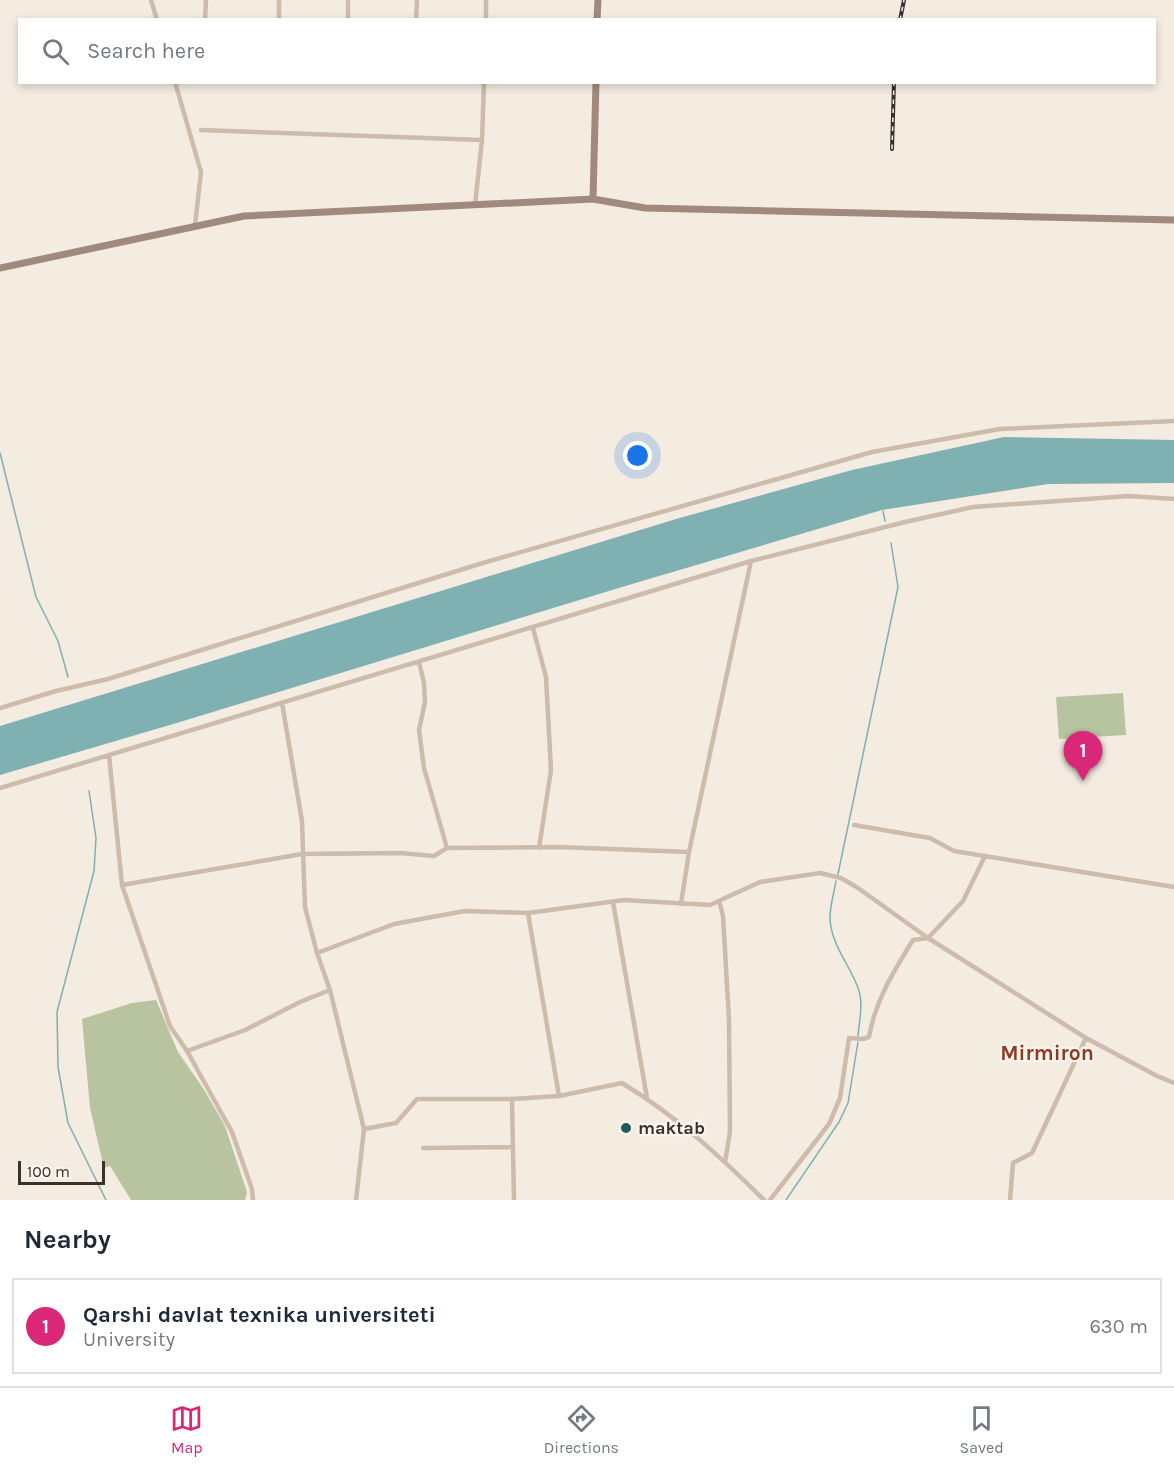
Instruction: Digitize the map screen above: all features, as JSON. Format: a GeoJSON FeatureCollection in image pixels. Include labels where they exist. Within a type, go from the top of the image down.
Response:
{"type":"FeatureCollection","features":[{"type":"Feature","properties":{"kind":"main road"},"geometry":{"type":"LineString","coordinates":[[597,18],[598,0]]}},
{"type":"Feature","properties":{"kind":"main road"},"geometry":{"type":"LineString","coordinates":[[593,199],[596,84]]}},
{"type":"Feature","properties":{"kind":"main road"},"geometry":{"type":"LineString","coordinates":[[0,268],[244,216],[593,199],[645,208],[1174,220]]}},
{"type":"Feature","properties":{"kind":"street"},"geometry":{"type":"LineString","coordinates":[[151,0],[156,18]]}},
{"type":"Feature","properties":{"kind":"street"},"geometry":{"type":"LineString","coordinates":[[205,18],[206,0]]}},
{"type":"Feature","properties":{"kind":"street"},"geometry":{"type":"LineString","coordinates":[[279,0],[279,18]]}},
{"type":"Feature","properties":{"kind":"street"},"geometry":{"type":"LineString","coordinates":[[348,0],[348,18]]}},
{"type":"Feature","properties":{"kind":"street"},"geometry":{"type":"LineString","coordinates":[[416,18],[417,0]]}},
{"type":"Feature","properties":{"kind":"street"},"geometry":{"type":"LineString","coordinates":[[486,0],[486,18]]}},
{"type":"Feature","properties":{"kind":"street"},"geometry":{"type":"LineString","coordinates":[[176,84],[201,172],[195,225]]}},
{"type":"Feature","properties":{"kind":"street"},"geometry":{"type":"LineString","coordinates":[[475,205],[482,140],[483,84]]}},
{"type":"Feature","properties":{"kind":"street"},"geometry":{"type":"LineString","coordinates":[[201,130],[482,140]]}},
{"type":"Feature","properties":{"kind":"street"},"geometry":{"type":"LineString","coordinates":[[0,708],[56,691],[108,679],[486,562],[872,452],[1000,429],[1174,421]]}},
{"type":"Feature","properties":{"kind":"street"},"geometry":{"type":"LineString","coordinates":[[0,788],[751,561],[905,522],[973,507],[1129,496],[1174,499]]}},
{"type":"Feature","properties":{"kind":"street"},"geometry":{"type":"LineString","coordinates":[[681,904],[689,852],[751,561]]}},
{"type":"Feature","properties":{"kind":"street"},"geometry":{"type":"LineString","coordinates":[[533,628],[546,677],[551,770],[539,848]]}},
{"type":"Feature","properties":{"kind":"street"},"geometry":{"type":"LineString","coordinates":[[419,662],[424,683],[425,702],[419,730],[424,768],[447,848]]}},
{"type":"Feature","properties":{"kind":"street"},"geometry":{"type":"LineString","coordinates":[[282,703],[302,821],[305,907],[330,990],[364,1129],[356,1200]]}},
{"type":"Feature","properties":{"kind":"street"},"geometry":{"type":"LineString","coordinates":[[109,755],[122,885],[170,1026],[187,1051],[232,1132],[252,1189],[253,1200]]}},
{"type":"Feature","properties":{"kind":"street"},"geometry":{"type":"LineString","coordinates":[[854,825],[930,838],[954,851],[1174,887]]}},
{"type":"Feature","properties":{"kind":"street"},"geometry":{"type":"LineString","coordinates":[[122,885],[302,854],[400,853],[434,856],[447,848],[689,852]]}},
{"type":"Feature","properties":{"kind":"street"},"geometry":{"type":"LineString","coordinates":[[770,1200],[829,1124],[840,1098],[849,1038],[863,1040],[869,1037],[873,1016],[890,978],[913,940],[928,938],[963,901],[985,856]]}},
{"type":"Feature","properties":{"kind":"street"},"geometry":{"type":"LineString","coordinates":[[317,953],[393,924],[465,911],[528,913],[624,900],[710,905],[760,882],[820,873],[841,878],[858,888],[928,938],[1086,1038],[1174,1083]]}},
{"type":"Feature","properties":{"kind":"street"},"geometry":{"type":"LineString","coordinates":[[719,901],[723,916],[729,1020],[730,1132],[725,1162]]}},
{"type":"Feature","properties":{"kind":"street"},"geometry":{"type":"LineString","coordinates":[[613,902],[648,1098]]}},
{"type":"Feature","properties":{"kind":"street"},"geometry":{"type":"LineString","coordinates":[[528,913],[560,1096]]}},
{"type":"Feature","properties":{"kind":"street"},"geometry":{"type":"LineString","coordinates":[[187,1051],[245,1030],[300,1002],[330,990]]}},
{"type":"Feature","properties":{"kind":"street"},"geometry":{"type":"LineString","coordinates":[[1010,1200],[1013,1163],[1032,1153],[1086,1038]]}},
{"type":"Feature","properties":{"kind":"street"},"geometry":{"type":"LineString","coordinates":[[364,1129],[396,1123],[417,1099],[512,1099],[560,1096],[622,1083],[648,1098],[725,1162],[764,1200]]}},
{"type":"Feature","properties":{"kind":"street"},"geometry":{"type":"LineString","coordinates":[[512,1099],[514,1200]]}},
{"type":"Feature","properties":{"kind":"street"},"geometry":{"type":"LineString","coordinates":[[423,1148],[513,1147]]}},
{"type":"Feature","properties":{"kind":"green space"},"geometry":{"type":"Polygon","coordinates":[[[1123,693],[1126,735],[1059,739],[1056,697],[1123,693]]]}},
{"type":"Feature","properties":{"kind":"green space"},"geometry":{"type":"Polygon","coordinates":[[[156,1000],[178,1052],[203,1088],[225,1126],[247,1192],[245,1200],[131,1200],[110,1166],[104,1168],[90,1108],[82,1019],[132,1003],[156,1000]]]}},
{"type":"Feature","properties":{"kind":"water"},"geometry":{"type":"Polygon","coordinates":[[[1004,437],[1174,440],[1174,483],[1048,484],[882,510],[0,775],[0,726],[676,519],[852,470],[1004,437]]]}},
{"type":"Feature","properties":{"kind":"waterway"},"geometry":{"type":"LineString","coordinates":[[0,453],[36,597],[58,641],[68,677]]}},
{"type":"Feature","properties":{"kind":"waterway"},"geometry":{"type":"LineString","coordinates":[[883,511],[885,521]]}},
{"type":"Feature","properties":{"kind":"waterway"},"geometry":{"type":"LineString","coordinates":[[838,874],[898,587],[891,543]]}},
{"type":"Feature","properties":{"kind":"waterway"},"geometry":{"type":"LineString","coordinates":[[89,791],[96,838],[94,871],[57,1012],[58,1067],[68,1123],[106,1200]]}},
{"type":"Feature","properties":{"kind":"waterway"},"geometry":{"type":"LineString","coordinates":[[836,881],[830,913],[831,928],[860,994],[858,1036]]}},
{"type":"Feature","properties":{"kind":"waterway"},"geometry":{"type":"LineString","coordinates":[[786,1200],[839,1122],[848,1103],[858,1042]]}},
{"type":"Feature","properties":{"kind":"railway"},"geometry":{"type":"LineString","coordinates":[[900,18],[904,0]]}},
{"type":"Feature","properties":{"kind":"railway"},"geometry":{"type":"LineString","coordinates":[[892,149],[894,84]]}},
{"type":"Feature","properties":{"kind":"place","name":"Qarshi davlat texnika universiteti"},"geometry":{"type":"Point","coordinates":[1083,781]}},
{"type":"Feature","properties":{"kind":"place","name":"maktab"},"geometry":{"type":"Point","coordinates":[626,1128]}},
{"type":"Feature","properties":{"kind":"district","name":"Mirmiron"},"geometry":{"type":"Point","coordinates":[1047,1053]}}]}
